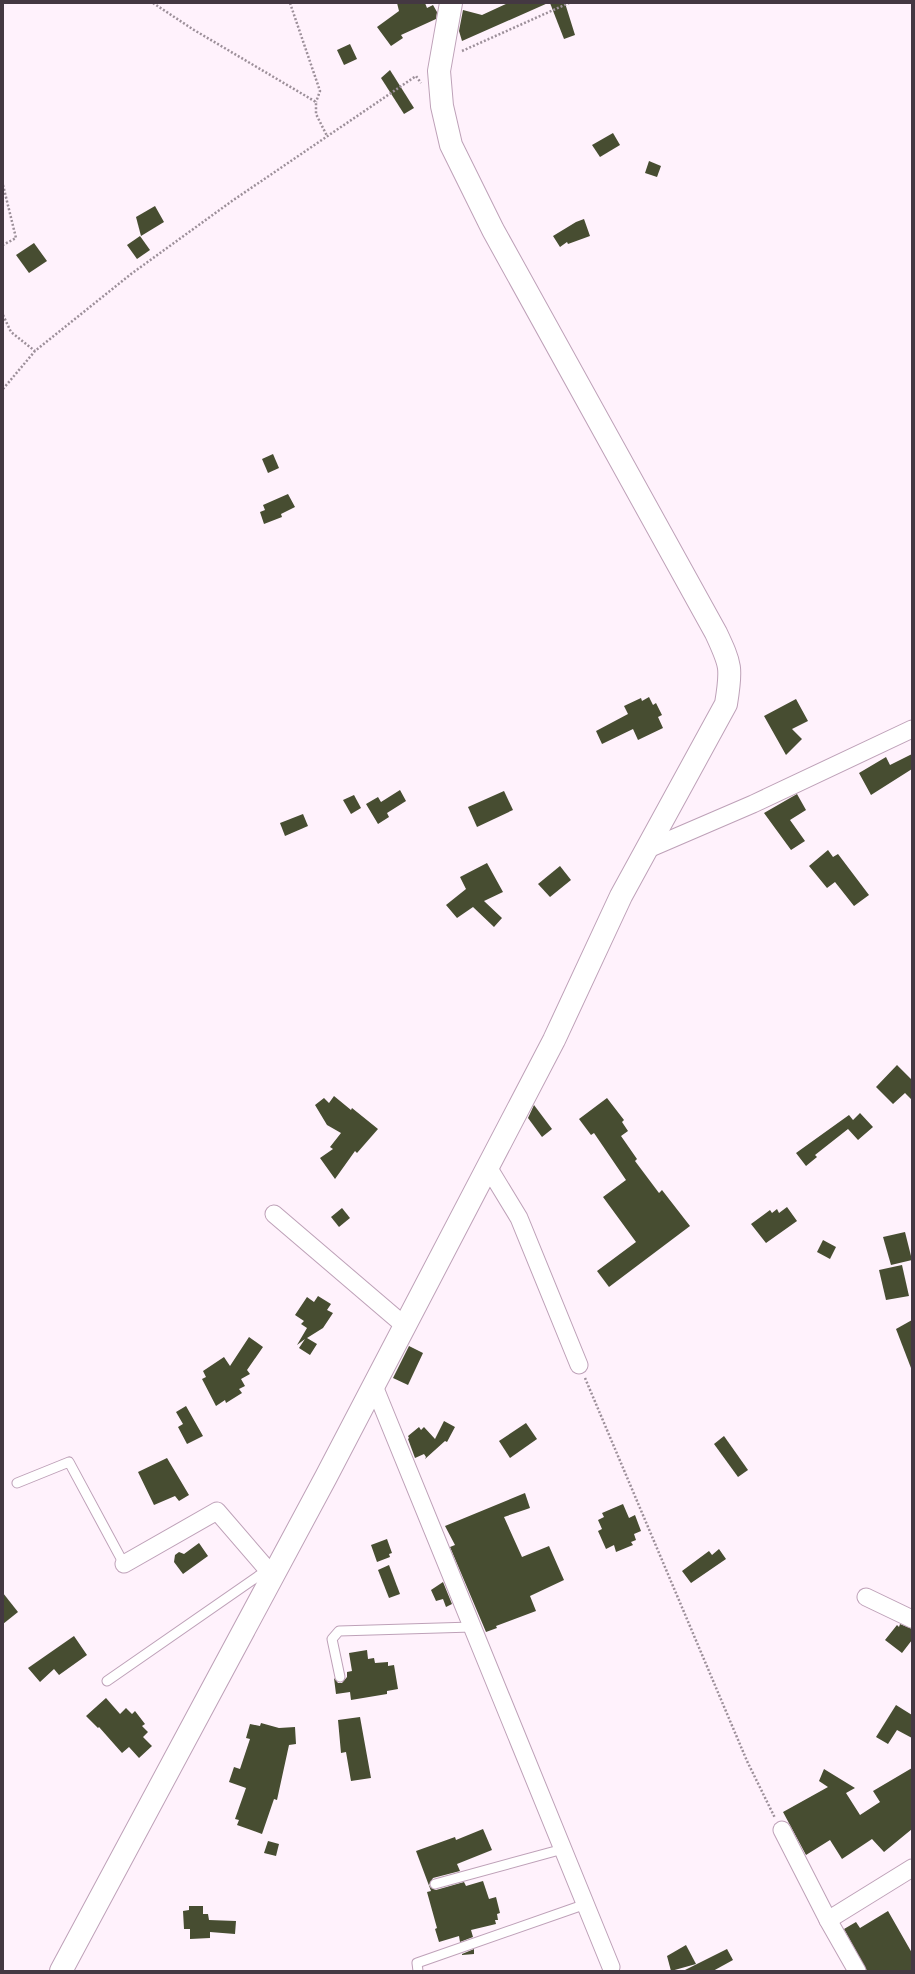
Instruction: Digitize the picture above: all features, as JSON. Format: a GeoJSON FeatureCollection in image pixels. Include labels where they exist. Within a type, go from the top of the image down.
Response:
{"type":"FeatureCollection","features":[{"type":"Feature","properties":{"kind":"street"},"geometry":{"type":"LineString","coordinates":[[61,1971],[270,1573],[374,1386],[554,1040],[620,896],[726,704],[731,676],[730,666],[712,626],[493,230],[451,145],[442,106],[439,71],[451,3]]}},
{"type":"Feature","properties":{"kind":"street"},"geometry":{"type":"LineString","coordinates":[[646,850],[753,804],[912,729]]}},
{"type":"Feature","properties":{"kind":"street"},"geometry":{"type":"LineString","coordinates":[[488,1167],[519,1218],[579,1365]]}},
{"type":"Feature","properties":{"kind":"street"},"geometry":{"type":"LineString","coordinates":[[274,1214],[405,1326]]}},
{"type":"Feature","properties":{"kind":"street"},"geometry":{"type":"LineString","coordinates":[[374,1386],[612,1967]]}},
{"type":"Feature","properties":{"kind":"street"},"geometry":{"type":"LineString","coordinates":[[124,1564],[217,1511],[270,1573]]}},
{"type":"Feature","properties":{"kind":"street"},"geometry":{"type":"LineString","coordinates":[[866,1597],[912,1618]]}},
{"type":"Feature","properties":{"kind":"street"},"geometry":{"type":"LineString","coordinates":[[782,1830],[828,1920],[857,1971]]}},
{"type":"Feature","properties":{"kind":"street"},"geometry":{"type":"LineString","coordinates":[[828,1920],[912,1868]]}},
{"type":"Feature","properties":{"kind":"lane"},"geometry":{"type":"LineString","coordinates":[[17,1483],[69,1462],[124,1564]]}},
{"type":"Feature","properties":{"kind":"lane"},"geometry":{"type":"LineString","coordinates":[[107,1681],[270,1573]]}},
{"type":"Feature","properties":{"kind":"lane"},"geometry":{"type":"LineString","coordinates":[[340,1677],[332,1639],[339,1631],[472,1627]]}},
{"type":"Feature","properties":{"kind":"lane"},"geometry":{"type":"LineString","coordinates":[[435,1884],[563,1849]]}},
{"type":"Feature","properties":{"kind":"lane"},"geometry":{"type":"LineString","coordinates":[[418,1971],[417,1963],[586,1904]]}},
{"type":"Feature","properties":{"kind":"path"},"geometry":{"type":"LineString","coordinates":[[153,3],[194,30],[316,102]]}},
{"type":"Feature","properties":{"kind":"path"},"geometry":{"type":"LineString","coordinates":[[290,3],[320,91],[316,102],[316,114],[327,136]]}},
{"type":"Feature","properties":{"kind":"path"},"geometry":{"type":"LineString","coordinates":[[441,60],[569,3]]}},
{"type":"Feature","properties":{"kind":"path"},"geometry":{"type":"LineString","coordinates":[[3,389],[35,351],[138,269],[232,201],[416,76],[424,88]]}},
{"type":"Feature","properties":{"kind":"path"},"geometry":{"type":"LineString","coordinates":[[3,186],[16,238],[3,245]]}},
{"type":"Feature","properties":{"kind":"path"},"geometry":{"type":"LineString","coordinates":[[3,315],[11,332],[35,351]]}},
{"type":"Feature","properties":{"kind":"path"},"geometry":{"type":"LineString","coordinates":[[579,1365],[747,1762],[782,1830]]}},
{"type":"Feature","properties":{"kind":"building"},"geometry":{"type":"Polygon","coordinates":[[[397,3],[425,3],[427,8],[433,5],[437,12],[436,19],[401,35],[403,38],[391,46],[377,27],[399,11],[397,3]]]}},
{"type":"Feature","properties":{"kind":"building"},"geometry":{"type":"Polygon","coordinates":[[[508,3],[548,3],[462,41],[459,31],[463,10],[482,15],[508,3]]]}},
{"type":"Feature","properties":{"kind":"building"},"geometry":{"type":"Polygon","coordinates":[[[550,3],[565,3],[575,35],[564,39],[550,3]]]}},
{"type":"Feature","properties":{"kind":"building"},"geometry":{"type":"Polygon","coordinates":[[[350,44],[357,59],[344,65],[337,50],[350,44]]]}},
{"type":"Feature","properties":{"kind":"building"},"geometry":{"type":"Polygon","coordinates":[[[390,70],[414,108],[404,114],[381,78],[390,70]]]}},
{"type":"Feature","properties":{"kind":"building"},"geometry":{"type":"Polygon","coordinates":[[[613,133],[620,145],[600,157],[592,145],[613,133]]]}},
{"type":"Feature","properties":{"kind":"building"},"geometry":{"type":"Polygon","coordinates":[[[649,161],[661,166],[657,177],[645,173],[649,161]]]}},
{"type":"Feature","properties":{"kind":"building"},"geometry":{"type":"Polygon","coordinates":[[[155,206],[164,222],[141,236],[136,217],[155,206]]]}},
{"type":"Feature","properties":{"kind":"building"},"geometry":{"type":"Polygon","coordinates":[[[584,219],[590,236],[568,244],[567,242],[560,247],[553,236],[576,222],[584,219]]]}},
{"type":"Feature","properties":{"kind":"building"},"geometry":{"type":"Polygon","coordinates":[[[140,236],[150,250],[137,259],[127,245],[140,236]]]}},
{"type":"Feature","properties":{"kind":"building"},"geometry":{"type":"Polygon","coordinates":[[[34,243],[47,261],[29,273],[16,255],[34,243]]]}},
{"type":"Feature","properties":{"kind":"building"},"geometry":{"type":"Polygon","coordinates":[[[273,454],[279,468],[268,473],[262,459],[273,454]]]}},
{"type":"Feature","properties":{"kind":"building"},"geometry":{"type":"Polygon","coordinates":[[[288,494],[295,507],[281,514],[282,517],[264,524],[260,512],[265,510],[263,505],[288,494]]]}},
{"type":"Feature","properties":{"kind":"building"},"geometry":{"type":"Polygon","coordinates":[[[649,697],[653,705],[656,703],[662,715],[658,717],[663,728],[638,740],[633,729],[602,744],[596,731],[628,714],[624,706],[641,698],[642,701],[649,697]]]}},
{"type":"Feature","properties":{"kind":"building"},"geometry":{"type":"Polygon","coordinates":[[[796,699],[808,721],[792,729],[802,739],[786,755],[764,716],[796,699]]]}},
{"type":"Feature","properties":{"kind":"building"},"geometry":{"type":"Polygon","coordinates":[[[912,754],[912,769],[871,795],[859,773],[886,757],[890,765],[912,754]]]}},
{"type":"Feature","properties":{"kind":"building"},"geometry":{"type":"Polygon","coordinates":[[[400,790],[406,801],[387,813],[389,817],[378,824],[366,804],[378,797],[381,802],[400,790]]]}},
{"type":"Feature","properties":{"kind":"building"},"geometry":{"type":"Polygon","coordinates":[[[504,791],[513,810],[477,827],[468,807],[504,791]]]}},
{"type":"Feature","properties":{"kind":"building"},"geometry":{"type":"Polygon","coordinates":[[[797,794],[806,810],[790,820],[805,841],[791,850],[764,813],[797,794]]]}},
{"type":"Feature","properties":{"kind":"building"},"geometry":{"type":"Polygon","coordinates":[[[354,795],[361,808],[351,814],[343,800],[354,795]]]}},
{"type":"Feature","properties":{"kind":"building"},"geometry":{"type":"Polygon","coordinates":[[[303,814],[308,826],[285,836],[280,823],[303,814]]]}},
{"type":"Feature","properties":{"kind":"building"},"geometry":{"type":"Polygon","coordinates":[[[828,850],[833,857],[838,854],[869,895],[854,906],[835,882],[827,888],[809,866],[828,850]]]}},
{"type":"Feature","properties":{"kind":"building"},"geometry":{"type":"Polygon","coordinates":[[[487,863],[503,892],[484,901],[502,918],[494,927],[473,907],[457,918],[446,905],[466,889],[460,877],[487,863]]]}},
{"type":"Feature","properties":{"kind":"building"},"geometry":{"type":"Polygon","coordinates":[[[560,866],[571,880],[550,897],[538,884],[560,866]]]}},
{"type":"Feature","properties":{"kind":"building"},"geometry":{"type":"Polygon","coordinates":[[[897,1065],[912,1080],[912,1100],[905,1093],[893,1104],[876,1087],[897,1065]]]}},
{"type":"Feature","properties":{"kind":"building"},"geometry":{"type":"Polygon","coordinates":[[[334,1096],[351,1110],[352,1108],[378,1129],[357,1153],[355,1151],[335,1179],[320,1158],[333,1149],[330,1147],[341,1133],[327,1125],[315,1105],[324,1098],[329,1103],[334,1096]]]}},
{"type":"Feature","properties":{"kind":"building"},"geometry":{"type":"Polygon","coordinates":[[[607,1098],[624,1120],[622,1122],[628,1131],[621,1136],[637,1159],[635,1161],[659,1193],[662,1190],[690,1226],[609,1287],[597,1271],[636,1242],[603,1197],[626,1180],[594,1133],[591,1135],[579,1119],[607,1098]]]}},
{"type":"Feature","properties":{"kind":"building"},"geometry":{"type":"Polygon","coordinates":[[[534,1105],[552,1129],[542,1137],[528,1118],[534,1105]]]}},
{"type":"Feature","properties":{"kind":"building"},"geometry":{"type":"Polygon","coordinates":[[[860,1113],[873,1127],[858,1140],[848,1129],[815,1155],[817,1157],[806,1166],[796,1153],[849,1115],[853,1120],[860,1113]]]}},
{"type":"Feature","properties":{"kind":"building"},"geometry":{"type":"Polygon","coordinates":[[[787,1207],[797,1221],[766,1243],[751,1224],[770,1210],[772,1213],[777,1209],[779,1213],[787,1207]]]}},
{"type":"Feature","properties":{"kind":"building"},"geometry":{"type":"Polygon","coordinates":[[[342,1208],[350,1218],[339,1227],[331,1217],[342,1208]]]}},
{"type":"Feature","properties":{"kind":"building"},"geometry":{"type":"Polygon","coordinates":[[[905,1232],[912,1260],[891,1265],[883,1237],[905,1232]]]}},
{"type":"Feature","properties":{"kind":"building"},"geometry":{"type":"Polygon","coordinates":[[[823,1240],[836,1247],[830,1259],[817,1252],[823,1240]]]}},
{"type":"Feature","properties":{"kind":"building"},"geometry":{"type":"Polygon","coordinates":[[[902,1265],[909,1296],[886,1300],[879,1270],[902,1265]]]}},
{"type":"Feature","properties":{"kind":"building"},"geometry":{"type":"Polygon","coordinates":[[[318,1296],[331,1304],[327,1310],[333,1313],[323,1328],[307,1338],[317,1344],[310,1355],[299,1348],[305,1339],[297,1345],[307,1328],[301,1324],[304,1321],[295,1315],[307,1297],[314,1302],[318,1296]]]}},
{"type":"Feature","properties":{"kind":"building"},"geometry":{"type":"Polygon","coordinates":[[[912,1320],[912,1368],[911,1368],[896,1329],[912,1320]]]}},
{"type":"Feature","properties":{"kind":"building"},"geometry":{"type":"Polygon","coordinates":[[[249,1337],[263,1347],[247,1370],[250,1374],[241,1379],[245,1386],[239,1389],[242,1393],[226,1403],[225,1400],[216,1406],[202,1379],[206,1377],[203,1371],[224,1357],[230,1366],[249,1337]]]}},
{"type":"Feature","properties":{"kind":"building"},"geometry":{"type":"Polygon","coordinates":[[[409,1346],[423,1353],[408,1385],[393,1378],[409,1346]]]}},
{"type":"Feature","properties":{"kind":"building"},"geometry":{"type":"Polygon","coordinates":[[[186,1406],[203,1436],[187,1444],[178,1427],[183,1424],[176,1412],[186,1406]]]}},
{"type":"Feature","properties":{"kind":"building"},"geometry":{"type":"Polygon","coordinates":[[[444,1421],[455,1427],[447,1442],[445,1441],[425,1459],[426,1457],[424,1454],[415,1458],[408,1436],[419,1427],[421,1430],[424,1427],[435,1439],[444,1421]]]}},
{"type":"Feature","properties":{"kind":"building"},"geometry":{"type":"Polygon","coordinates":[[[526,1423],[537,1439],[510,1458],[499,1441],[526,1423]]]}},
{"type":"Feature","properties":{"kind":"building"},"geometry":{"type":"Polygon","coordinates":[[[724,1436],[748,1470],[738,1477],[714,1444],[724,1436]]]}},
{"type":"Feature","properties":{"kind":"building"},"geometry":{"type":"Polygon","coordinates":[[[167,1458],[189,1495],[179,1501],[175,1496],[154,1505],[138,1472],[167,1458]]]}},
{"type":"Feature","properties":{"kind":"building"},"geometry":{"type":"Polygon","coordinates":[[[525,1493],[530,1508],[504,1517],[522,1557],[549,1546],[564,1580],[530,1596],[536,1611],[496,1626],[497,1628],[486,1632],[450,1547],[455,1545],[445,1526],[525,1493]]]}},
{"type":"Feature","properties":{"kind":"building"},"geometry":{"type":"Polygon","coordinates":[[[623,1504],[629,1518],[635,1515],[641,1531],[634,1534],[636,1540],[631,1542],[633,1545],[616,1552],[614,1545],[606,1549],[598,1531],[602,1529],[598,1520],[604,1517],[602,1513],[623,1504]]]}},
{"type":"Feature","properties":{"kind":"building"},"geometry":{"type":"Polygon","coordinates":[[[387,1539],[392,1553],[389,1554],[390,1557],[377,1562],[371,1545],[387,1539]]]}},
{"type":"Feature","properties":{"kind":"building"},"geometry":{"type":"Polygon","coordinates":[[[199,1543],[208,1556],[183,1574],[174,1562],[175,1555],[179,1552],[184,1554],[199,1543]]]}},
{"type":"Feature","properties":{"kind":"building"},"geometry":{"type":"Polygon","coordinates":[[[719,1549],[726,1559],[691,1583],[682,1571],[709,1551],[712,1555],[719,1549]]]}},
{"type":"Feature","properties":{"kind":"building"},"geometry":{"type":"Polygon","coordinates":[[[389,1565],[400,1594],[389,1598],[378,1570],[389,1565]]]}},
{"type":"Feature","properties":{"kind":"building"},"geometry":{"type":"Polygon","coordinates":[[[443,1582],[452,1604],[446,1607],[443,1599],[436,1601],[431,1590],[443,1582]]]}},
{"type":"Feature","properties":{"kind":"building"},"geometry":{"type":"Polygon","coordinates":[[[3,1593],[18,1612],[3,1624],[3,1593]]]}},
{"type":"Feature","properties":{"kind":"building"},"geometry":{"type":"Polygon","coordinates":[[[900,1624],[912,1629],[912,1640],[902,1653],[885,1640],[897,1625],[899,1627],[900,1624]]]}},
{"type":"Feature","properties":{"kind":"building"},"geometry":{"type":"Polygon","coordinates":[[[74,1636],[87,1655],[59,1675],[54,1669],[40,1682],[28,1668],[74,1636]]]}},
{"type":"Feature","properties":{"kind":"building"},"geometry":{"type":"Polygon","coordinates":[[[367,1650],[368,1659],[374,1658],[375,1663],[388,1662],[388,1666],[394,1665],[398,1689],[387,1691],[387,1694],[351,1700],[350,1692],[336,1694],[334,1678],[338,1683],[342,1683],[347,1677],[347,1672],[352,1671],[349,1653],[367,1650]]]}},
{"type":"Feature","properties":{"kind":"building"},"geometry":{"type":"Polygon","coordinates":[[[106,1698],[120,1714],[126,1708],[132,1714],[135,1711],[145,1724],[142,1726],[148,1732],[143,1737],[152,1746],[139,1758],[129,1747],[122,1753],[99,1727],[98,1728],[86,1716],[106,1698]]]}},
{"type":"Feature","properties":{"kind":"building"},"geometry":{"type":"Polygon","coordinates":[[[896,1705],[912,1715],[912,1738],[897,1730],[888,1744],[876,1737],[896,1705]]]}},
{"type":"Feature","properties":{"kind":"building"},"geometry":{"type":"Polygon","coordinates":[[[360,1717],[371,1778],[351,1781],[346,1752],[341,1753],[338,1720],[360,1717]]]}},
{"type":"Feature","properties":{"kind":"building"},"geometry":{"type":"Polygon","coordinates":[[[261,1723],[279,1728],[295,1727],[296,1744],[289,1745],[277,1800],[274,1799],[262,1834],[237,1825],[239,1820],[235,1819],[246,1788],[229,1782],[234,1767],[240,1769],[250,1739],[246,1738],[250,1724],[260,1726],[261,1723]]]}},
{"type":"Feature","properties":{"kind":"building"},"geometry":{"type":"Polygon","coordinates":[[[912,1768],[912,1829],[884,1852],[872,1839],[842,1859],[830,1840],[806,1855],[783,1812],[828,1787],[819,1781],[824,1769],[855,1788],[846,1793],[860,1815],[880,1802],[873,1791],[912,1768]]]}},
{"type":"Feature","properties":{"kind":"building"},"geometry":{"type":"Polygon","coordinates":[[[483,1829],[492,1850],[457,1864],[460,1871],[433,1878],[429,1885],[431,1888],[436,1890],[464,1882],[466,1886],[483,1881],[489,1899],[496,1897],[500,1913],[497,1914],[498,1920],[495,1920],[496,1924],[471,1930],[473,1937],[460,1942],[459,1936],[439,1942],[435,1929],[437,1928],[427,1892],[431,1891],[416,1851],[455,1837],[456,1840],[483,1829]]]}},
{"type":"Feature","properties":{"kind":"building"},"geometry":{"type":"Polygon","coordinates":[[[268,1841],[279,1844],[276,1856],[264,1853],[268,1841]]]}},
{"type":"Feature","properties":{"kind":"building"},"geometry":{"type":"Polygon","coordinates":[[[189,1906],[203,1906],[203,1914],[208,1914],[209,1920],[236,1921],[235,1934],[210,1932],[210,1938],[190,1939],[190,1929],[184,1929],[183,1911],[189,1910],[189,1906]]]}},
{"type":"Feature","properties":{"kind":"building"},"geometry":{"type":"Polygon","coordinates":[[[888,1911],[912,1953],[912,1971],[867,1971],[844,1929],[856,1922],[860,1928],[888,1911]]]}},
{"type":"Feature","properties":{"kind":"building"},"geometry":{"type":"Polygon","coordinates":[[[686,1945],[696,1964],[671,1971],[667,1956],[686,1945]]]}},
{"type":"Feature","properties":{"kind":"building"},"geometry":{"type":"Polygon","coordinates":[[[474,1949],[474,1954],[462,1955],[462,1954],[474,1949]]]}},
{"type":"Feature","properties":{"kind":"building"},"geometry":{"type":"Polygon","coordinates":[[[727,1949],[733,1960],[713,1971],[683,1971],[727,1949]]]}}]}
